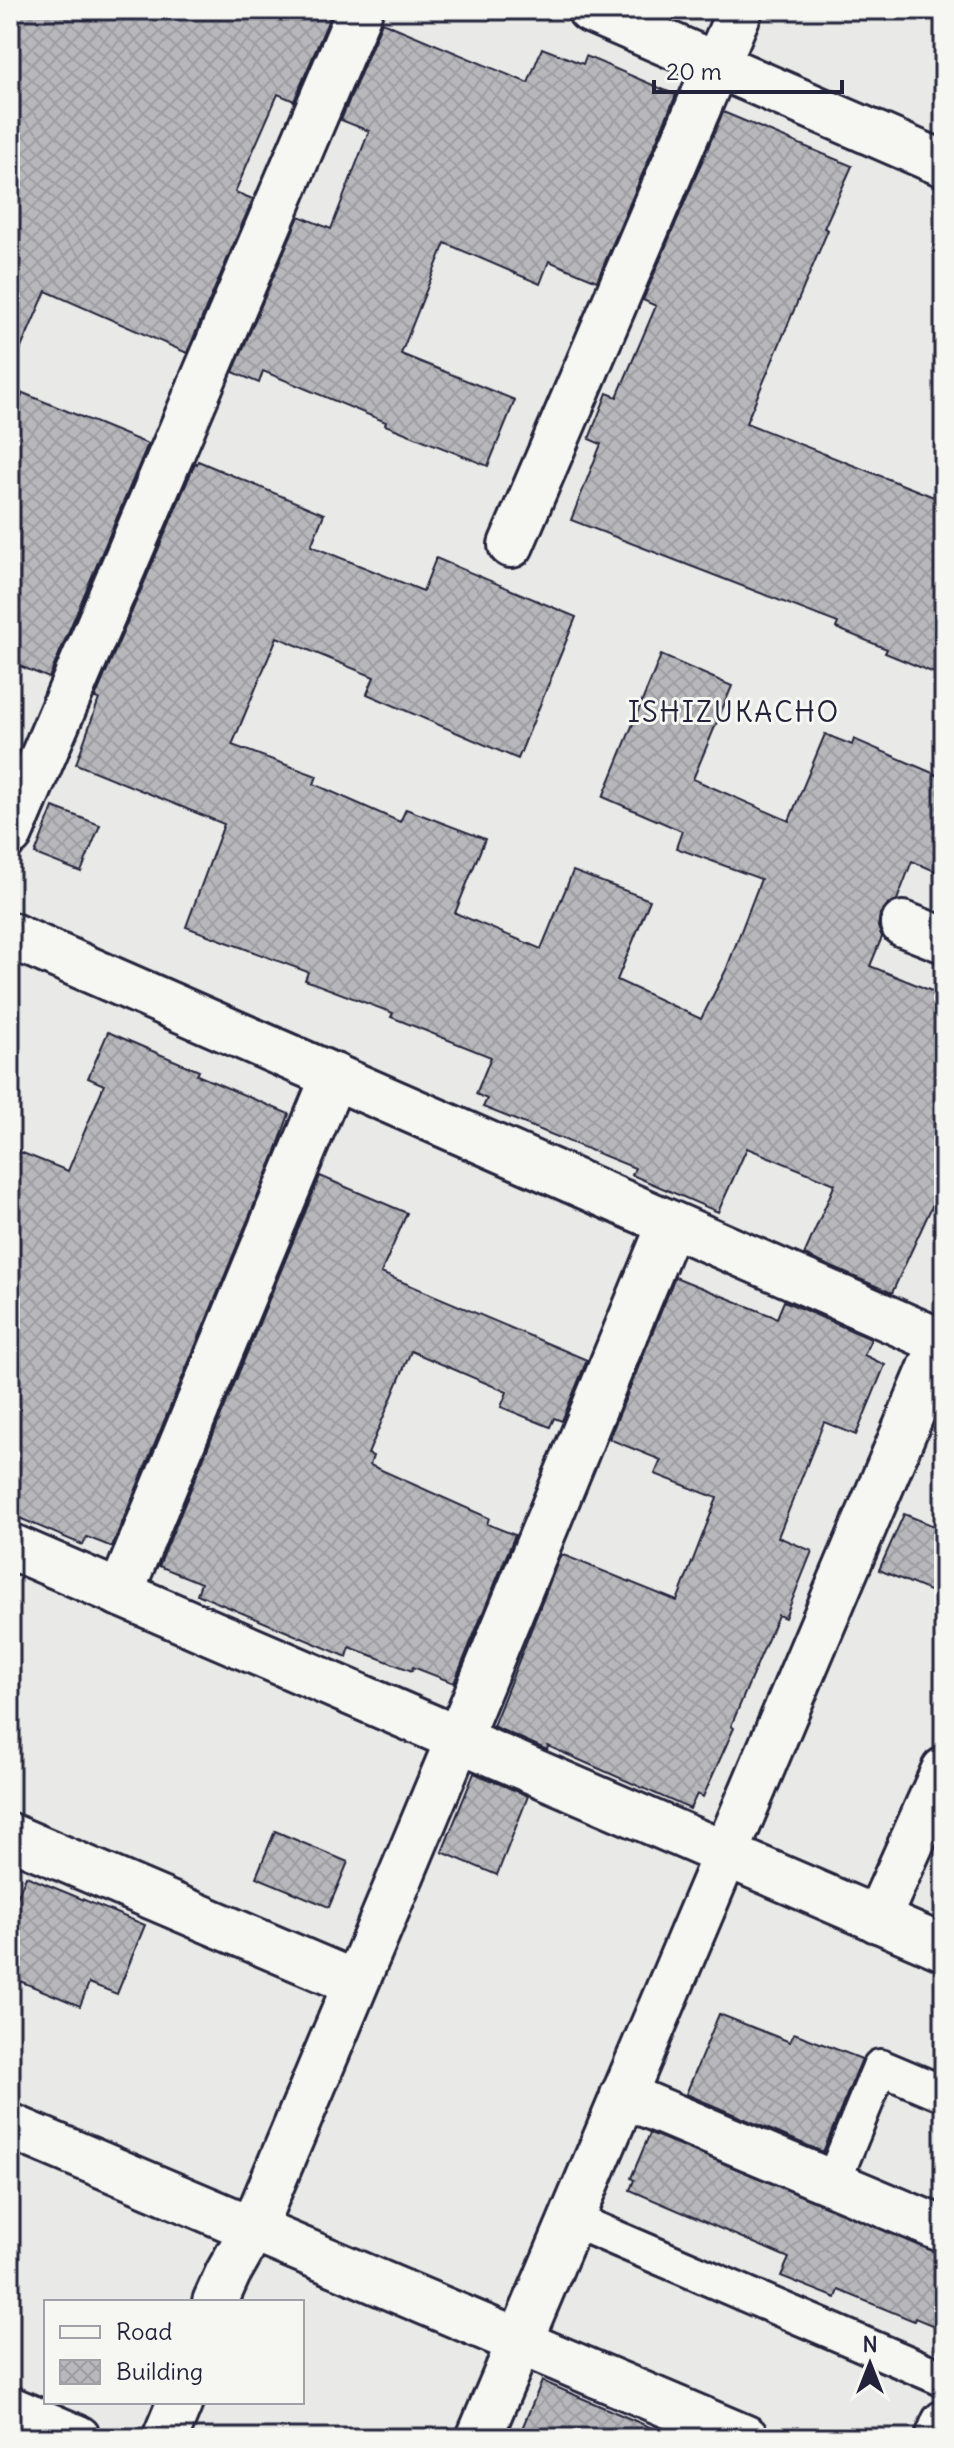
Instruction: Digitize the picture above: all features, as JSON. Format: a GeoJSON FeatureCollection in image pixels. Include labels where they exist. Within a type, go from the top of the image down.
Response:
{"type":"FeatureCollection","features":[{"type":"Feature","properties":{"kind":"street"},"geometry":{"type":"LineString","coordinates":[[10,834],[360,10]]}},
{"type":"Feature","properties":{"kind":"street"},"geometry":{"type":"LineString","coordinates":[[590,10],[944,164]]}},
{"type":"Feature","properties":{"kind":"street"},"geometry":{"type":"LineString","coordinates":[[511,545],[740,10]]}},
{"type":"Feature","properties":{"kind":"street"},"geometry":{"type":"LineString","coordinates":[[903,924],[944,940]]}},
{"type":"Feature","properties":{"kind":"street"},"geometry":{"type":"LineString","coordinates":[[10,935],[943,1341],[479,2438]]}},
{"type":"Feature","properties":{"kind":"street"},"geometry":{"type":"LineString","coordinates":[[120,1594],[334,1076]]}},
{"type":"Feature","properties":{"kind":"street"},"geometry":{"type":"LineString","coordinates":[[216,2300],[253,2229],[670,1224]]}},
{"type":"Feature","properties":{"kind":"street"},"geometry":{"type":"LineString","coordinates":[[10,1546],[944,1948]]}},
{"type":"Feature","properties":{"kind":"street"},"geometry":{"type":"LineString","coordinates":[[877,1920],[944,1770]]}},
{"type":"Feature","properties":{"kind":"street"},"geometry":{"type":"LineString","coordinates":[[11,1838],[355,1983]]}},
{"type":"Feature","properties":{"kind":"street"},"geometry":{"type":"LineString","coordinates":[[623,2095],[944,2230]]}},
{"type":"Feature","properties":{"kind":"street"},"geometry":{"type":"LineString","coordinates":[[10,2126],[746,2438]]}},
{"type":"Feature","properties":{"kind":"street"},"geometry":{"type":"LineString","coordinates":[[165,2438],[179,2404]]}},
{"type":"Feature","properties":{"kind":"street"},"geometry":{"type":"LineString","coordinates":[[10,2409],[78,2438]]}},
{"type":"Feature","properties":{"kind":"street"},"geometry":{"type":"LineString","coordinates":[[938,2438],[944,2423]]}},
{"type":"Feature","properties":{"kind":"lane"},"geometry":{"type":"LineString","coordinates":[[832,2184],[880,2067],[944,2094]]}},
{"type":"Feature","properties":{"kind":"lane"},"geometry":{"type":"LineString","coordinates":[[571,2219],[944,2379]]}},
{"type":"Feature","properties":{"kind":"building"},"geometry":{"type":"Polygon","coordinates":[[[10,10],[333,10],[294,101],[278,94],[235,192],[253,199],[187,353],[46,291],[10,373],[10,10]]]}},
{"type":"Feature","properties":{"kind":"building"},"geometry":{"type":"Polygon","coordinates":[[[382,22],[528,83],[542,48],[583,64],[586,56],[676,95],[597,281],[549,261],[540,284],[445,243],[401,354],[515,400],[488,466],[263,371],[259,383],[233,372],[299,216],[331,229],[369,131],[341,120],[382,22]]]}},
{"type":"Feature","properties":{"kind":"building"},"geometry":{"type":"Polygon","coordinates":[[[723,112],[852,166],[746,423],[944,501],[944,677],[885,653],[887,649],[836,628],[838,623],[571,520],[601,444],[589,439],[607,393],[617,397],[656,306],[643,300],[723,112]]]}},
{"type":"Feature","properties":{"kind":"building"},"geometry":{"type":"Polygon","coordinates":[[[23,393],[148,444],[49,678],[10,662],[10,424],[23,393]]]}},
{"type":"Feature","properties":{"kind":"building"},"geometry":{"type":"Polygon","coordinates":[[[198,461],[324,514],[311,546],[423,591],[436,558],[576,617],[518,759],[367,694],[374,677],[277,637],[232,745],[317,776],[314,784],[400,822],[406,809],[485,839],[455,913],[541,949],[573,871],[650,900],[617,980],[701,1019],[726,970],[761,879],[676,848],[682,831],[603,797],[661,655],[732,686],[693,779],[789,821],[825,734],[852,745],[854,739],[944,778],[944,875],[912,861],[897,900],[887,905],[880,914],[878,927],[882,937],[870,966],[944,996],[944,1180],[892,1293],[804,1255],[835,1184],[747,1148],[718,1212],[632,1175],[635,1168],[483,1107],[487,1099],[476,1094],[491,1057],[391,1017],[393,1013],[305,980],[308,972],[186,927],[224,824],[76,764],[99,699],[95,698],[198,461]]]}},
{"type":"Feature","properties":{"kind":"building"},"geometry":{"type":"Polygon","coordinates":[[[53,807],[100,825],[81,872],[35,854],[53,807]]]}},
{"type":"Feature","properties":{"kind":"building"},"geometry":{"type":"Polygon","coordinates":[[[108,1032],[199,1071],[197,1075],[289,1114],[112,1547],[87,1537],[83,1545],[10,1514],[10,1148],[68,1171],[104,1085],[88,1078],[108,1032]]]}},
{"type":"Feature","properties":{"kind":"building"},"geometry":{"type":"Polygon","coordinates":[[[320,1176],[407,1213],[381,1273],[587,1360],[562,1421],[554,1418],[550,1427],[501,1407],[507,1392],[411,1351],[368,1454],[373,1456],[370,1465],[489,1518],[487,1524],[515,1535],[454,1683],[350,1647],[347,1657],[197,1594],[201,1583],[159,1566],[320,1176]]]}},
{"type":"Feature","properties":{"kind":"building"},"geometry":{"type":"Polygon","coordinates":[[[675,1277],[777,1318],[784,1301],[871,1339],[864,1355],[885,1365],[856,1435],[824,1422],[778,1537],[812,1551],[785,1618],[778,1615],[703,1797],[697,1794],[690,1809],[548,1746],[547,1750],[493,1726],[561,1554],[677,1601],[717,1498],[655,1474],[661,1460],[609,1439],[675,1277]]]}},
{"type":"Feature","properties":{"kind":"building"},"geometry":{"type":"Polygon","coordinates":[[[904,1514],[944,1530],[944,1597],[879,1570],[904,1514]]]}},
{"type":"Feature","properties":{"kind":"building"},"geometry":{"type":"Polygon","coordinates":[[[474,1773],[528,1796],[497,1875],[442,1852],[474,1773]]]}},
{"type":"Feature","properties":{"kind":"building"},"geometry":{"type":"Polygon","coordinates":[[[275,1831],[348,1862],[329,1907],[256,1877],[275,1831]]]}},
{"type":"Feature","properties":{"kind":"building"},"geometry":{"type":"Polygon","coordinates":[[[26,1876],[145,1925],[117,1994],[89,1983],[80,2006],[10,1977],[10,1914],[26,1876]]]}},
{"type":"Feature","properties":{"kind":"building"},"geometry":{"type":"Polygon","coordinates":[[[719,2014],[790,2042],[794,2033],[862,2059],[823,2152],[686,2094],[719,2014]]]}},
{"type":"Feature","properties":{"kind":"building"},"geometry":{"type":"Polygon","coordinates":[[[650,2133],[944,2255],[944,2330],[839,2290],[836,2298],[781,2276],[789,2258],[630,2190],[634,2180],[631,2178],[650,2133]]]}},
{"type":"Feature","properties":{"kind":"building"},"geometry":{"type":"Polygon","coordinates":[[[542,2381],[675,2438],[518,2438],[542,2381]]]}},
{"type":"Feature","properties":{"kind":"district","name":"ISHIZUKACHO"},"geometry":{"type":"Point","coordinates":[734,712]}}]}
